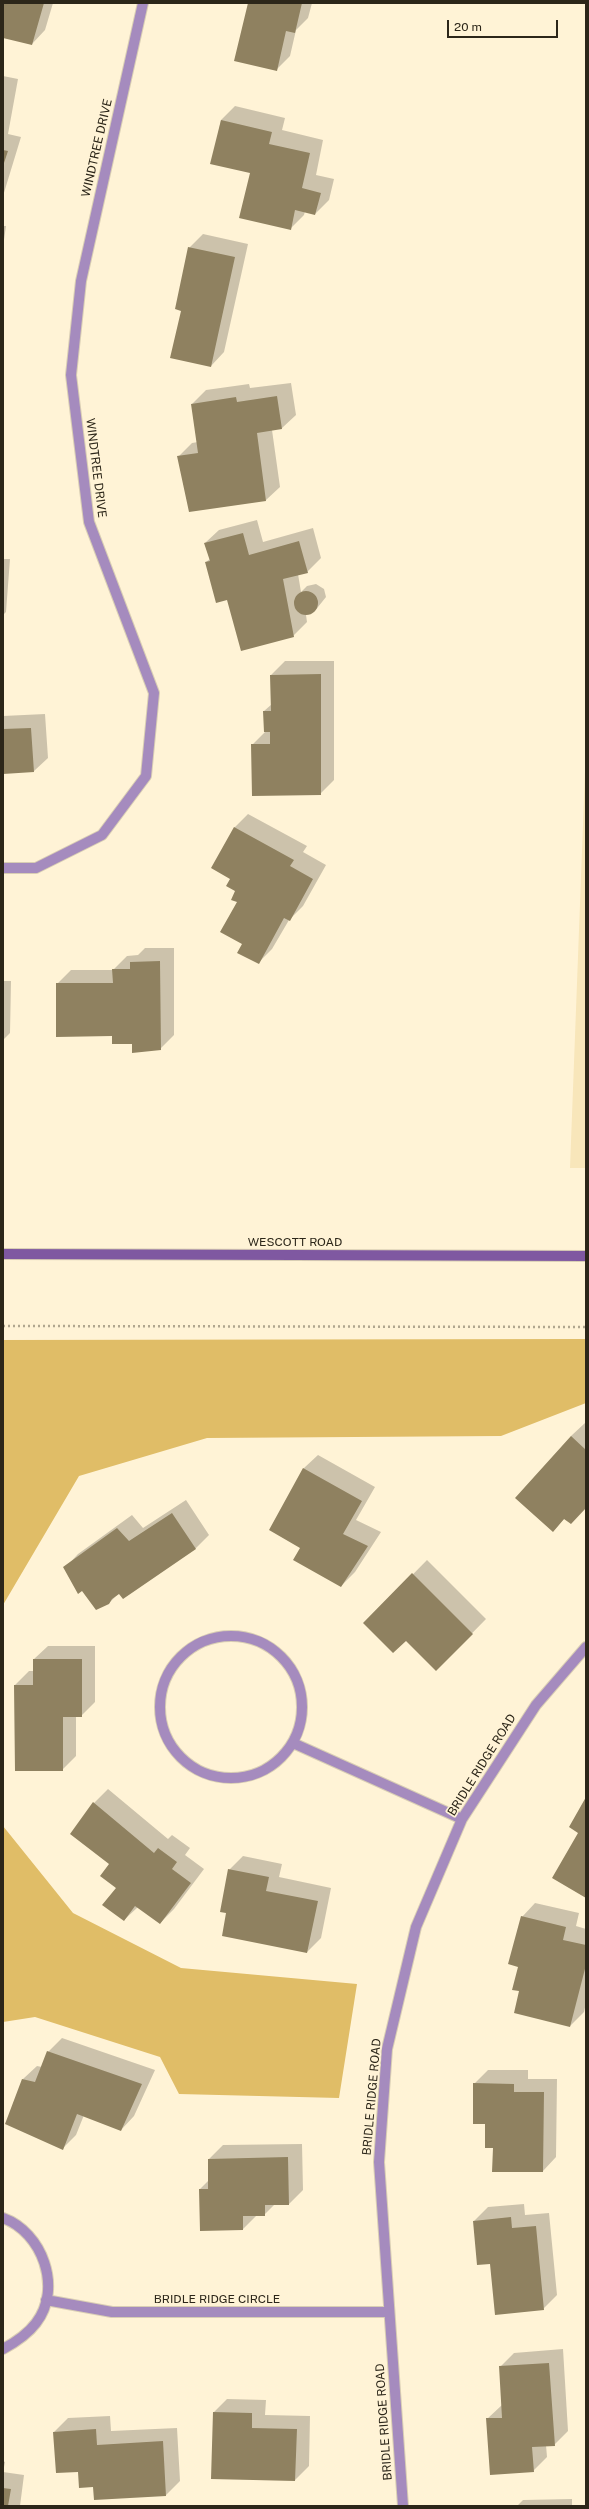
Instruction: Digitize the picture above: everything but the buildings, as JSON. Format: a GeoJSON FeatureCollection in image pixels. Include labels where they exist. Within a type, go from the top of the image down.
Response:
{"type":"FeatureCollection","features":[{"type":"Feature","properties":{"kind":"street","name":"WINDTREE DRIVE"},"geometry":{"type":"LineString","coordinates":[[3,868],[36,868],[102,834],[146,776],[154,693],[89,522],[71,375],[81,281],[143,3]]}},
{"type":"Feature","properties":{"kind":"street","name":"WESCOTT ROAD"},"geometry":{"type":"LineString","coordinates":[[3,1254],[586,1256]]}},
{"type":"Feature","properties":{"kind":"street"},"geometry":{"type":"LineString","coordinates":[[241,1636],[263,1643],[282,1656],[296,1676],[302,1698],[302,1721],[293,1743],[278,1761],[258,1773],[234,1778],[210,1776],[190,1765],[172,1748],[162,1726],[160,1703],[165,1680],[178,1660],[196,1645],[218,1637],[241,1636]]}},
{"type":"Feature","properties":{"kind":"street","name":"BRIDLE RIDGE ROAD"},"geometry":{"type":"LineString","coordinates":[[403,2506],[379,2162],[387,2049],[416,1927],[462,1819],[536,1705],[586,1647]]}},
{"type":"Feature","properties":{"kind":"street"},"geometry":{"type":"LineString","coordinates":[[293,1743],[462,1819]]}},
{"type":"Feature","properties":{"kind":"street"},"geometry":{"type":"LineString","coordinates":[[3,2218],[10,2221],[29,2235],[42,2254],[48,2277],[46,2300],[37,2322],[21,2340],[3,2349]]}},
{"type":"Feature","properties":{"kind":"street","name":"BRIDLE RIDGE CIRCLE"},"geometry":{"type":"LineString","coordinates":[[46,2300],[112,2312],[389,2312]]}},
{"type":"Feature","properties":{"kind":"path"},"geometry":{"type":"LineString","coordinates":[[3,1326],[586,1327]]}},
{"type":"Feature","properties":{"kind":"shaded area"},"geometry":{"type":"Polygon","coordinates":[[[586,745],[586,1168],[570,1168],[586,745]]]}},
{"type":"Feature","properties":{"kind":"shaded area"},"geometry":{"type":"Polygon","coordinates":[[[586,1339],[586,1403],[501,1436],[207,1438],[79,1476],[3,1605],[3,1340],[586,1339]]]}},
{"type":"Feature","properties":{"kind":"shaded area"},"geometry":{"type":"Polygon","coordinates":[[[3,1826],[73,1913],[181,1968],[357,1984],[339,2098],[179,2094],[160,2057],[35,2017],[3,2022],[3,1826]]]}}]}
